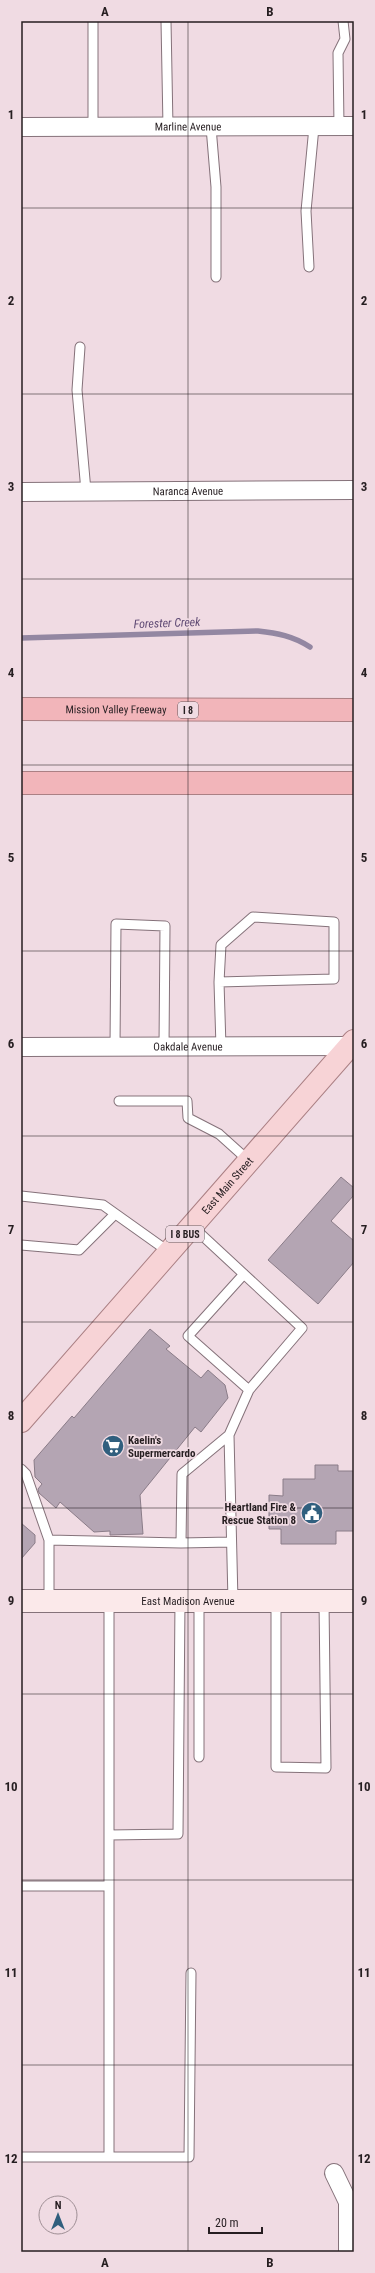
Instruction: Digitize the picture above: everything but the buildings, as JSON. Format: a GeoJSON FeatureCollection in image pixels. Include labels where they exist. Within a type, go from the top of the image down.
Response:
{"type":"FeatureCollection","features":[{"type":"Feature","properties":{"kind":"highway","name":"Mission Valley Freeway"},"geometry":{"type":"LineString","coordinates":[[21,709],[354,710]]}},
{"type":"Feature","properties":{"kind":"highway"},"geometry":{"type":"LineString","coordinates":[[21,783],[354,783]]}},
{"type":"Feature","properties":{"kind":"main road","name":"East Main Street"},"geometry":{"type":"LineString","coordinates":[[21,1421],[353,1045]]}},
{"type":"Feature","properties":{"kind":"street","name":"Marline Avenue"},"geometry":{"type":"LineString","coordinates":[[21,127],[346,126]]}},
{"type":"Feature","properties":{"kind":"street","name":"Naranca Avenue"},"geometry":{"type":"LineString","coordinates":[[21,492],[354,490]]}},
{"type":"Feature","properties":{"kind":"street","name":"Oakdale Avenue"},"geometry":{"type":"LineString","coordinates":[[21,1047],[221,1047],[353,1045]]}},
{"type":"Feature","properties":{"kind":"street","name":"East Madison Avenue"},"geometry":{"type":"LineString","coordinates":[[21,1601],[354,1601]]}},
{"type":"Feature","properties":{"kind":"street"},"geometry":{"type":"LineString","coordinates":[[334,2173],[348,2202],[348,2252]]}},
{"type":"Feature","properties":{"kind":"lane"},"geometry":{"type":"LineString","coordinates":[[93,21],[93,127]]}},
{"type":"Feature","properties":{"kind":"lane"},"geometry":{"type":"LineString","coordinates":[[166,21],[168,127]]}},
{"type":"Feature","properties":{"kind":"lane"},"geometry":{"type":"LineString","coordinates":[[343,21],[345,38],[338,53],[346,126]]}},
{"type":"Feature","properties":{"kind":"lane"},"geometry":{"type":"LineString","coordinates":[[211,127],[216,186],[216,277]]}},
{"type":"Feature","properties":{"kind":"lane"},"geometry":{"type":"LineString","coordinates":[[309,267],[306,211],[314,127]]}},
{"type":"Feature","properties":{"kind":"lane"},"geometry":{"type":"LineString","coordinates":[[80,347],[77,390],[86,491]]}},
{"type":"Feature","properties":{"kind":"lane"},"geometry":{"type":"LineString","coordinates":[[219,982],[334,979],[334,922],[253,917],[221,945],[219,982],[221,1047]]}},
{"type":"Feature","properties":{"kind":"lane"},"geometry":{"type":"LineString","coordinates":[[115,1047],[116,924],[165,926],[164,1047]]}},
{"type":"Feature","properties":{"kind":"lane"},"geometry":{"type":"LineString","coordinates":[[119,1101],[187,1101],[188,1118],[219,1134],[249,1161]]}},
{"type":"Feature","properties":{"kind":"lane"},"geometry":{"type":"LineString","coordinates":[[21,1196],[103,1205],[170,1252]]}},
{"type":"Feature","properties":{"kind":"lane"},"geometry":{"type":"LineString","coordinates":[[21,1245],[79,1250],[115,1214]]}},
{"type":"Feature","properties":{"kind":"lane"},"geometry":{"type":"LineString","coordinates":[[192,1226],[302,1328],[249,1390],[229,1435],[233,1601]]}},
{"type":"Feature","properties":{"kind":"lane"},"geometry":{"type":"LineString","coordinates":[[244,1274],[188,1336],[249,1390]]}},
{"type":"Feature","properties":{"kind":"lane"},"geometry":{"type":"LineString","coordinates":[[181,1543],[182,1474],[229,1435]]}},
{"type":"Feature","properties":{"kind":"lane"},"geometry":{"type":"LineString","coordinates":[[21,1469],[26,1474],[49,1540],[49,1601]]}},
{"type":"Feature","properties":{"kind":"lane"},"geometry":{"type":"LineString","coordinates":[[49,1540],[181,1543],[231,1542]]}},
{"type":"Feature","properties":{"kind":"lane"},"geometry":{"type":"LineString","coordinates":[[109,1601],[109,2157]]}},
{"type":"Feature","properties":{"kind":"lane"},"geometry":{"type":"LineString","coordinates":[[109,1835],[178,1834],[189,1601]]}},
{"type":"Feature","properties":{"kind":"lane"},"geometry":{"type":"LineString","coordinates":[[189,1601],[199,1757]]}},
{"type":"Feature","properties":{"kind":"lane"},"geometry":{"type":"LineString","coordinates":[[276,1601],[276,1768],[326,1768],[324,1601]]}},
{"type":"Feature","properties":{"kind":"lane"},"geometry":{"type":"LineString","coordinates":[[21,1886],[109,1886]]}},
{"type":"Feature","properties":{"kind":"lane"},"geometry":{"type":"LineString","coordinates":[[21,2157],[189,2157],[191,1973]]}},
{"type":"Feature","properties":{"kind":"waterway","name":"Forester Creek"},"geometry":{"type":"LineString","coordinates":[[21,638],[258,631],[285,636],[310,647]]}},
{"type":"Feature","properties":{"kind":"place","name":"Kaelin's Supermercardo"},"geometry":{"type":"Point","coordinates":[113,1446]}},
{"type":"Feature","properties":{"kind":"place","name":"Heartland Fire & Rescue Station 8"},"geometry":{"type":"Point","coordinates":[312,1513]}}]}
